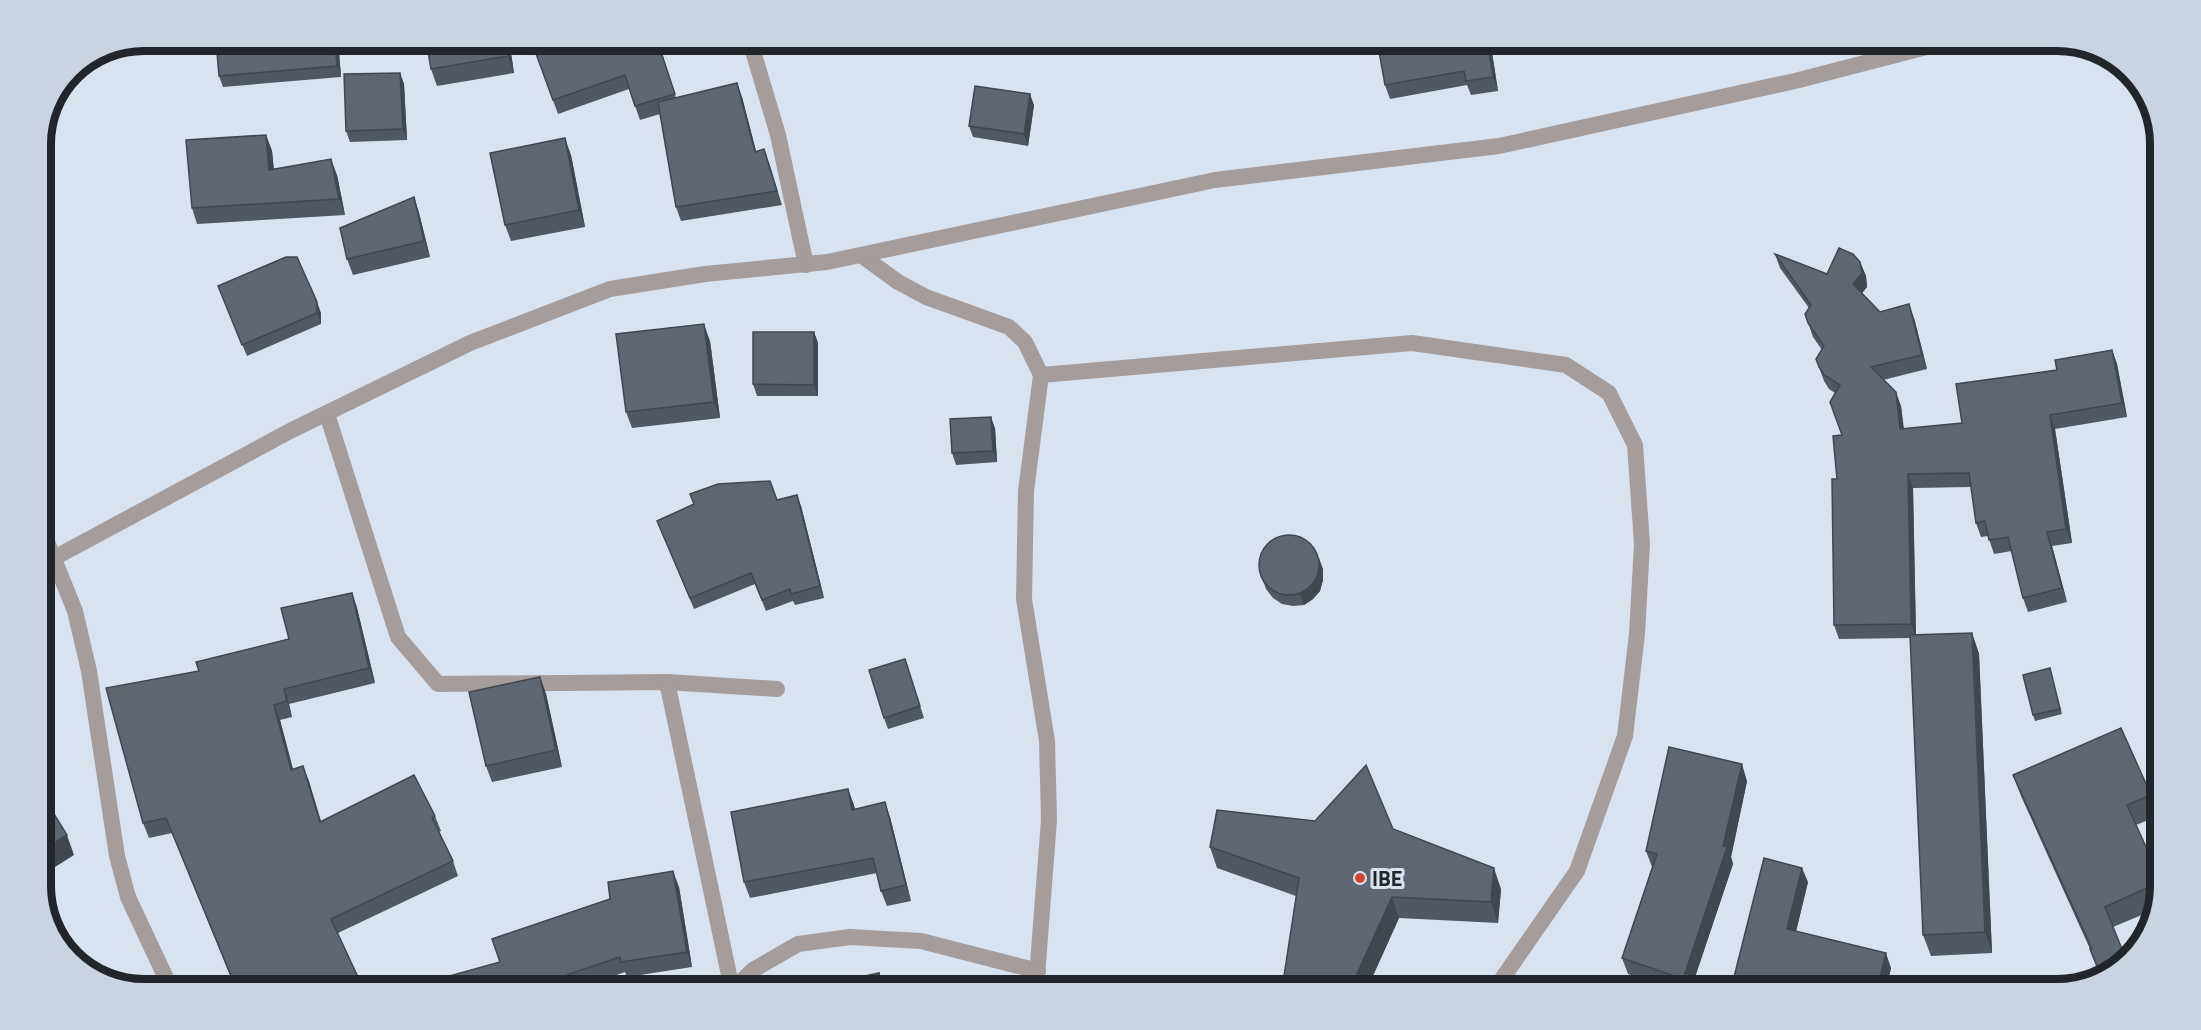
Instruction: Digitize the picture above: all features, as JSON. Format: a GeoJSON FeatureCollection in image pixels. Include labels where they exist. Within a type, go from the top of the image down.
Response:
{"type":"FeatureCollection","features":[{"type":"Feature","properties":{"kind":"street"},"geometry":{"type":"LineString","coordinates":[[753,51],[778,135],[806,265]]}},
{"type":"Feature","properties":{"kind":"street"},"geometry":{"type":"LineString","coordinates":[[51,560],[290,431],[470,343],[610,289],[705,274],[806,265],[1215,180],[1499,146],[1795,81],[1908,51]]}},
{"type":"Feature","properties":{"kind":"street"},"geometry":{"type":"LineString","coordinates":[[861,255],[898,282],[926,297],[1009,327],[1025,342],[1041,375],[1026,490],[1024,599],[1047,741],[1049,820],[1037,979]]}},
{"type":"Feature","properties":{"kind":"street"},"geometry":{"type":"LineString","coordinates":[[1041,375],[1412,343],[1566,365],[1609,393],[1635,445],[1642,544],[1637,634],[1625,736],[1577,871],[1503,979]]}},
{"type":"Feature","properties":{"kind":"street"},"geometry":{"type":"LineString","coordinates":[[327,414],[398,636],[438,684],[667,682],[777,689]]}},
{"type":"Feature","properties":{"kind":"street"},"geometry":{"type":"LineString","coordinates":[[51,569],[75,610],[88,671],[122,876],[128,897],[166,979]]}},
{"type":"Feature","properties":{"kind":"street"},"geometry":{"type":"LineString","coordinates":[[667,682],[731,979]]}},
{"type":"Feature","properties":{"kind":"street"},"geometry":{"type":"LineString","coordinates":[[744,979],[753,970],[798,944],[850,938],[921,942],[1038,971]]}},
{"type":"Feature","properties":{"kind":"building"},"geometry":{"type":"Polygon","coordinates":[[[217,51],[336,51],[337,66],[219,76],[217,51]]]}},
{"type":"Feature","properties":{"kind":"building"},"geometry":{"type":"Polygon","coordinates":[[[428,51],[507,51],[508,56],[431,69],[428,51]]]}},
{"type":"Feature","properties":{"kind":"building"},"geometry":{"type":"Polygon","coordinates":[[[535,51],[661,51],[675,94],[635,106],[625,75],[553,100],[535,51]]]}},
{"type":"Feature","properties":{"kind":"building"},"geometry":{"type":"Polygon","coordinates":[[[1379,51],[1489,51],[1493,77],[1466,81],[1464,71],[1385,85],[1379,51]]]}},
{"type":"Feature","properties":{"kind":"building"},"geometry":{"type":"Polygon","coordinates":[[[400,73],[403,129],[346,131],[344,74],[400,73]]]}},
{"type":"Feature","properties":{"kind":"building"},"geometry":{"type":"Polygon","coordinates":[[[737,83],[755,152],[764,149],[777,191],[676,207],[658,102],[737,83]]]}},
{"type":"Feature","properties":{"kind":"building"},"geometry":{"type":"Polygon","coordinates":[[[975,86],[1030,94],[1024,134],[969,126],[975,86]]]}},
{"type":"Feature","properties":{"kind":"building"},"geometry":{"type":"Polygon","coordinates":[[[266,135],[269,170],[331,159],[339,199],[192,208],[186,140],[266,135]]]}},
{"type":"Feature","properties":{"kind":"building"},"geometry":{"type":"Polygon","coordinates":[[[565,138],[579,210],[505,225],[490,153],[565,138]]]}},
{"type":"Feature","properties":{"kind":"building"},"geometry":{"type":"Polygon","coordinates":[[[414,197],[424,241],[347,259],[340,228],[414,197]]]}},
{"type":"Feature","properties":{"kind":"building"},"geometry":{"type":"Polygon","coordinates":[[[1839,248],[1853,254],[1860,262],[1862,273],[1853,284],[1880,312],[1909,304],[1922,355],[1871,367],[1896,392],[1900,429],[1962,423],[1956,384],[2057,370],[2055,360],[2112,350],[2122,403],[2050,415],[2066,529],[2047,532],[2062,588],[2023,598],[2008,537],[1989,540],[1985,521],[1976,523],[1969,473],[1908,474],[1911,624],[1834,625],[1832,479],[1837,479],[1833,436],[1842,435],[1830,402],[1840,385],[1824,375],[1819,367],[1816,359],[1824,346],[1808,323],[1805,314],[1811,305],[1775,254],[1827,274],[1839,248]]]}},
{"type":"Feature","properties":{"kind":"building"},"geometry":{"type":"Polygon","coordinates":[[[286,257],[297,257],[317,302],[317,313],[242,345],[218,286],[286,257]]]}},
{"type":"Feature","properties":{"kind":"building"},"geometry":{"type":"Polygon","coordinates":[[[704,324],[714,402],[626,412],[616,334],[704,324]]]}},
{"type":"Feature","properties":{"kind":"building"},"geometry":{"type":"Polygon","coordinates":[[[753,332],[814,332],[814,385],[753,384],[753,332]]]}},
{"type":"Feature","properties":{"kind":"building"},"geometry":{"type":"Polygon","coordinates":[[[991,417],[993,451],[952,453],[950,419],[991,417]]]}},
{"type":"Feature","properties":{"kind":"building"},"geometry":{"type":"Polygon","coordinates":[[[770,481],[777,500],[797,495],[820,586],[791,594],[790,589],[762,600],[751,573],[690,598],[657,521],[694,504],[690,494],[718,484],[770,481]]]}},
{"type":"Feature","properties":{"kind":"building"},"geometry":{"type":"Polygon","coordinates":[[[1289,535],[1306,540],[1314,548],[1319,565],[1314,582],[1306,590],[1289,595],[1272,590],[1264,582],[1259,565],[1264,548],[1272,540],[1289,535]]]}},
{"type":"Feature","properties":{"kind":"building"},"geometry":{"type":"Polygon","coordinates":[[[352,593],[369,668],[284,689],[287,701],[274,705],[291,770],[303,766],[320,822],[414,775],[435,816],[432,818],[453,861],[331,919],[359,979],[230,979],[232,978],[166,818],[143,823],[106,688],[199,671],[196,662],[289,639],[281,608],[352,593]]]}},
{"type":"Feature","properties":{"kind":"building"},"geometry":{"type":"Polygon","coordinates":[[[1972,633],[1985,932],[1923,935],[1910,635],[1972,633]]]}},
{"type":"Feature","properties":{"kind":"building"},"geometry":{"type":"Polygon","coordinates":[[[905,659],[920,706],[884,718],[869,670],[905,659]]]}},
{"type":"Feature","properties":{"kind":"building"},"geometry":{"type":"Polygon","coordinates":[[[2050,668],[2060,709],[2033,715],[2023,675],[2050,668]]]}},
{"type":"Feature","properties":{"kind":"building"},"geometry":{"type":"Polygon","coordinates":[[[540,677],[556,750],[486,766],[469,692],[540,677]]]}},
{"type":"Feature","properties":{"kind":"building"},"geometry":{"type":"Polygon","coordinates":[[[2121,728],[2150,793],[2150,795],[2127,805],[2150,856],[2150,887],[2105,907],[2123,951],[2098,969],[2090,949],[2092,949],[2013,775],[2121,728]]]}},
{"type":"Feature","properties":{"kind":"building"},"geometry":{"type":"Polygon","coordinates":[[[1669,747],[1742,764],[1723,846],[1727,847],[1683,979],[1622,958],[1657,854],[1646,851],[1669,747]]]}},
{"type":"Feature","properties":{"kind":"building","name":"IBE"},"geometry":{"type":"Polygon","coordinates":[[[1366,765],[1393,829],[1494,868],[1491,902],[1392,897],[1355,979],[1284,979],[1299,878],[1210,847],[1217,810],[1315,821],[1366,765]]]}},
{"type":"Feature","properties":{"kind":"building"},"geometry":{"type":"Polygon","coordinates":[[[848,789],[852,810],[885,802],[906,885],[881,891],[873,858],[744,882],[731,812],[848,789]]]}},
{"type":"Feature","properties":{"kind":"building"},"geometry":{"type":"Polygon","coordinates":[[[51,809],[67,835],[51,845],[51,809]]]}},
{"type":"Feature","properties":{"kind":"building"},"geometry":{"type":"Polygon","coordinates":[[[1764,858],[1802,868],[1787,929],[1886,953],[1880,979],[1734,979],[1764,858]]]}},
{"type":"Feature","properties":{"kind":"building"},"geometry":{"type":"Polygon","coordinates":[[[673,871],[687,952],[621,962],[620,957],[555,979],[439,979],[500,962],[492,939],[610,899],[608,882],[673,871]]]}},
{"type":"Feature","properties":{"kind":"building"},"geometry":{"type":"Polygon","coordinates":[[[879,973],[880,979],[851,979],[879,973]]]}},
{"type":"Feature","properties":{"kind":"place","name":"IBE"},"geometry":{"type":"Point","coordinates":[1360,878]}}]}
